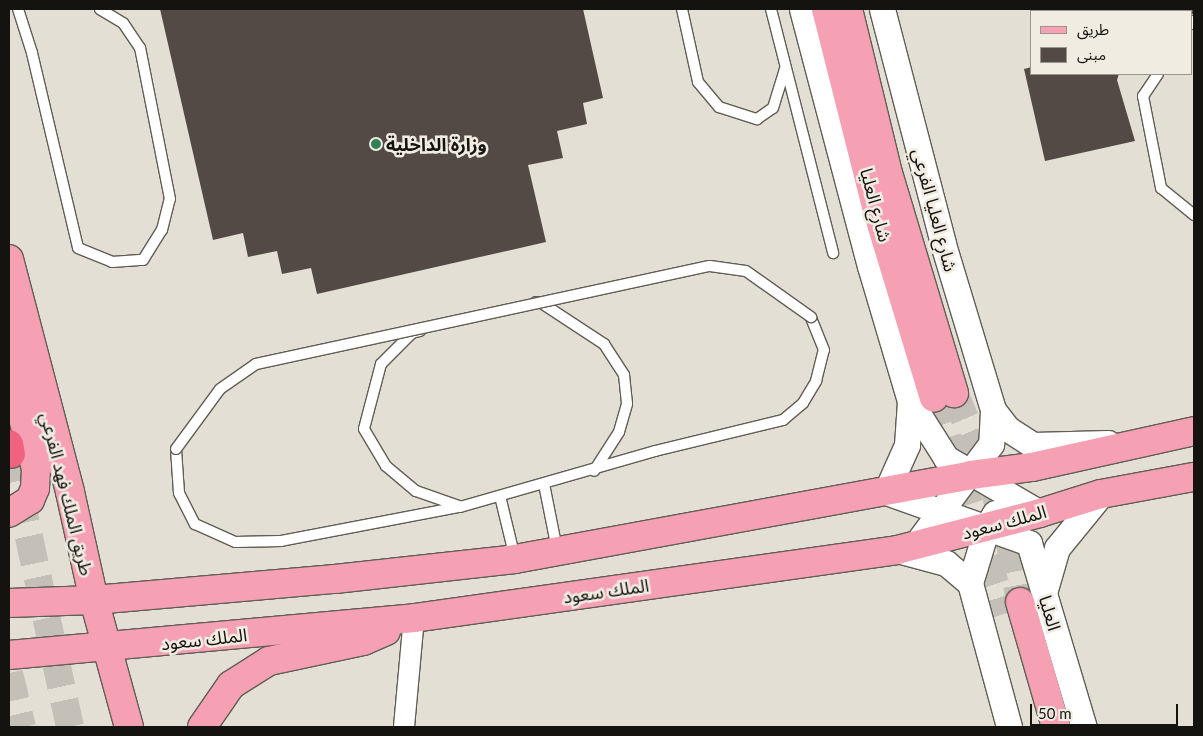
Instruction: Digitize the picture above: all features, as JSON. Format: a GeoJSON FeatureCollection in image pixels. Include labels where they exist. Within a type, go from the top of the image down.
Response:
{"type":"FeatureCollection","features":[{"type":"Feature","properties":{"kind":"main road","name":"شارع العليا"},"geometry":{"type":"LineString","coordinates":[[826,9],[878,214],[933,398]]}},
{"type":"Feature","properties":{"kind":"main road","name":"شارع العليا"},"geometry":{"type":"LineString","coordinates":[[848,9],[888,173],[933,398]]}},
{"type":"Feature","properties":{"kind":"main road","name":"طريق الملك فهد الفرعي"},"geometry":{"type":"LineString","coordinates":[[9,259],[70,492],[94,600],[129,727]]}},
{"type":"Feature","properties":{"kind":"main road"},"geometry":{"type":"LineString","coordinates":[[9,314],[23,418],[36,469],[35,488],[30,500],[9,513]]}},
{"type":"Feature","properties":{"kind":"main road"},"geometry":{"type":"LineString","coordinates":[[9,603],[94,600],[515,559],[558,553],[971,475],[1018,468],[1194,431]]}},
{"type":"Feature","properties":{"kind":"main road","name":"الملك سعود"},"geometry":{"type":"LineString","coordinates":[[9,655],[107,648],[414,618],[907,546],[1040,513],[1101,494],[1194,477]]}},
{"type":"Feature","properties":{"kind":"main road"},"geometry":{"type":"LineString","coordinates":[[1023,603],[1038,727]]}},
{"type":"Feature","properties":{"kind":"main road"},"geometry":{"type":"LineString","coordinates":[[1023,603],[1056,727]]}},
{"type":"Feature","properties":{"kind":"main road"},"geometry":{"type":"LineString","coordinates":[[202,727],[232,685],[269,660],[363,641],[414,618]]}},
{"type":"Feature","properties":{"kind":"street"},"geometry":{"type":"LineString","coordinates":[[802,9],[870,266],[933,398],[946,458],[971,475],[1040,513]]}},
{"type":"Feature","properties":{"kind":"street","name":"شارع العليا الفرعي"},"geometry":{"type":"LineString","coordinates":[[882,9],[943,244],[993,410],[991,444],[971,475],[942,512],[907,546]]}},
{"type":"Feature","properties":{"kind":"street"},"geometry":{"type":"LineString","coordinates":[[886,492],[933,398]]}},
{"type":"Feature","properties":{"kind":"street","name":"شارع العليا الفرعي"},"geometry":{"type":"LineString","coordinates":[[993,410],[1008,429],[1033,445],[1145,442]]}},
{"type":"Feature","properties":{"kind":"street"},"geometry":{"type":"LineString","coordinates":[[1009,727],[970,583],[987,527],[1018,468]]}},
{"type":"Feature","properties":{"kind":"street","name":"العليا"},"geometry":{"type":"LineString","coordinates":[[886,492],[1029,543],[1023,603],[1084,727]]}},
{"type":"Feature","properties":{"kind":"street"},"geometry":{"type":"LineString","coordinates":[[1023,603],[1057,548],[1101,494]]}},
{"type":"Feature","properties":{"kind":"street"},"geometry":{"type":"LineString","coordinates":[[907,546],[946,563],[970,583]]}},
{"type":"Feature","properties":{"kind":"street"},"geometry":{"type":"LineString","coordinates":[[404,727],[414,618]]}},
{"type":"Feature","properties":{"kind":"lane"},"geometry":{"type":"LineString","coordinates":[[18,9],[32,53],[78,248],[112,262],[143,260],[162,230],[170,199],[140,48],[123,23],[100,9]]}},
{"type":"Feature","properties":{"kind":"lane"},"geometry":{"type":"LineString","coordinates":[[682,9],[698,82],[719,107],[757,119],[773,108],[786,68]]}},
{"type":"Feature","properties":{"kind":"lane"},"geometry":{"type":"LineString","coordinates":[[771,9],[833,253]]}},
{"type":"Feature","properties":{"kind":"lane"},"geometry":{"type":"LineString","coordinates":[[1157,75],[1143,96],[1160,188],[1194,215]]}},
{"type":"Feature","properties":{"kind":"lane"},"geometry":{"type":"LineString","coordinates":[[710,266],[746,271],[811,318],[824,350],[816,381],[803,403],[783,420],[655,451],[594,471],[460,507],[281,541],[235,542],[195,524],[179,493],[176,449],[220,390],[256,364],[700,268],[710,266]]}},
{"type":"Feature","properties":{"kind":"lane"},"geometry":{"type":"LineString","coordinates":[[460,507],[416,491],[386,466],[364,428],[381,364],[412,333],[540,302],[604,344],[624,375],[627,404],[619,432],[594,471]]}},
{"type":"Feature","properties":{"kind":"lane"},"geometry":{"type":"LineString","coordinates":[[544,484],[558,553]]}},
{"type":"Feature","properties":{"kind":"lane"},"geometry":{"type":"LineString","coordinates":[[500,496],[515,559]]}},
{"type":"Feature","properties":{"kind":"building","name":"وزارة الداخلية"},"geometry":{"type":"Polygon","coordinates":[[[160,9],[583,9],[603,98],[583,103],[587,124],[557,131],[563,158],[528,165],[546,242],[317,294],[311,268],[282,274],[277,251],[248,257],[243,233],[213,240],[160,9]]]}},
{"type":"Feature","properties":{"kind":"building"},"geometry":{"type":"Polygon","coordinates":[[[1194,9],[1194,14],[1193,10],[1118,10],[1194,9]]]}},
{"type":"Feature","properties":{"kind":"building"},"geometry":{"type":"Polygon","coordinates":[[[1030,68],[1030,75],[1119,75],[1117,80],[1135,141],[1045,161],[1024,69],[1030,68]]]}},
{"type":"Feature","properties":{"kind":"tunnel"},"geometry":{"type":"LineString","coordinates":[[954,393],[992,482],[1010,544],[1020,602]]}},
{"type":"Feature","properties":{"kind":"tunnel"},"geometry":{"type":"LineString","coordinates":[[934,398],[1005,614]]}},
{"type":"Feature","properties":{"kind":"tunnel"},"geometry":{"type":"LineString","coordinates":[[11,454],[70,727]]}},
{"type":"Feature","properties":{"kind":"tunnel"},"geometry":{"type":"LineString","coordinates":[[9,673],[22,727]]}},
{"type":"Feature","properties":{"kind":"place","name":"وزارة الداخلية"},"geometry":{"type":"Point","coordinates":[376,144]}}]}
